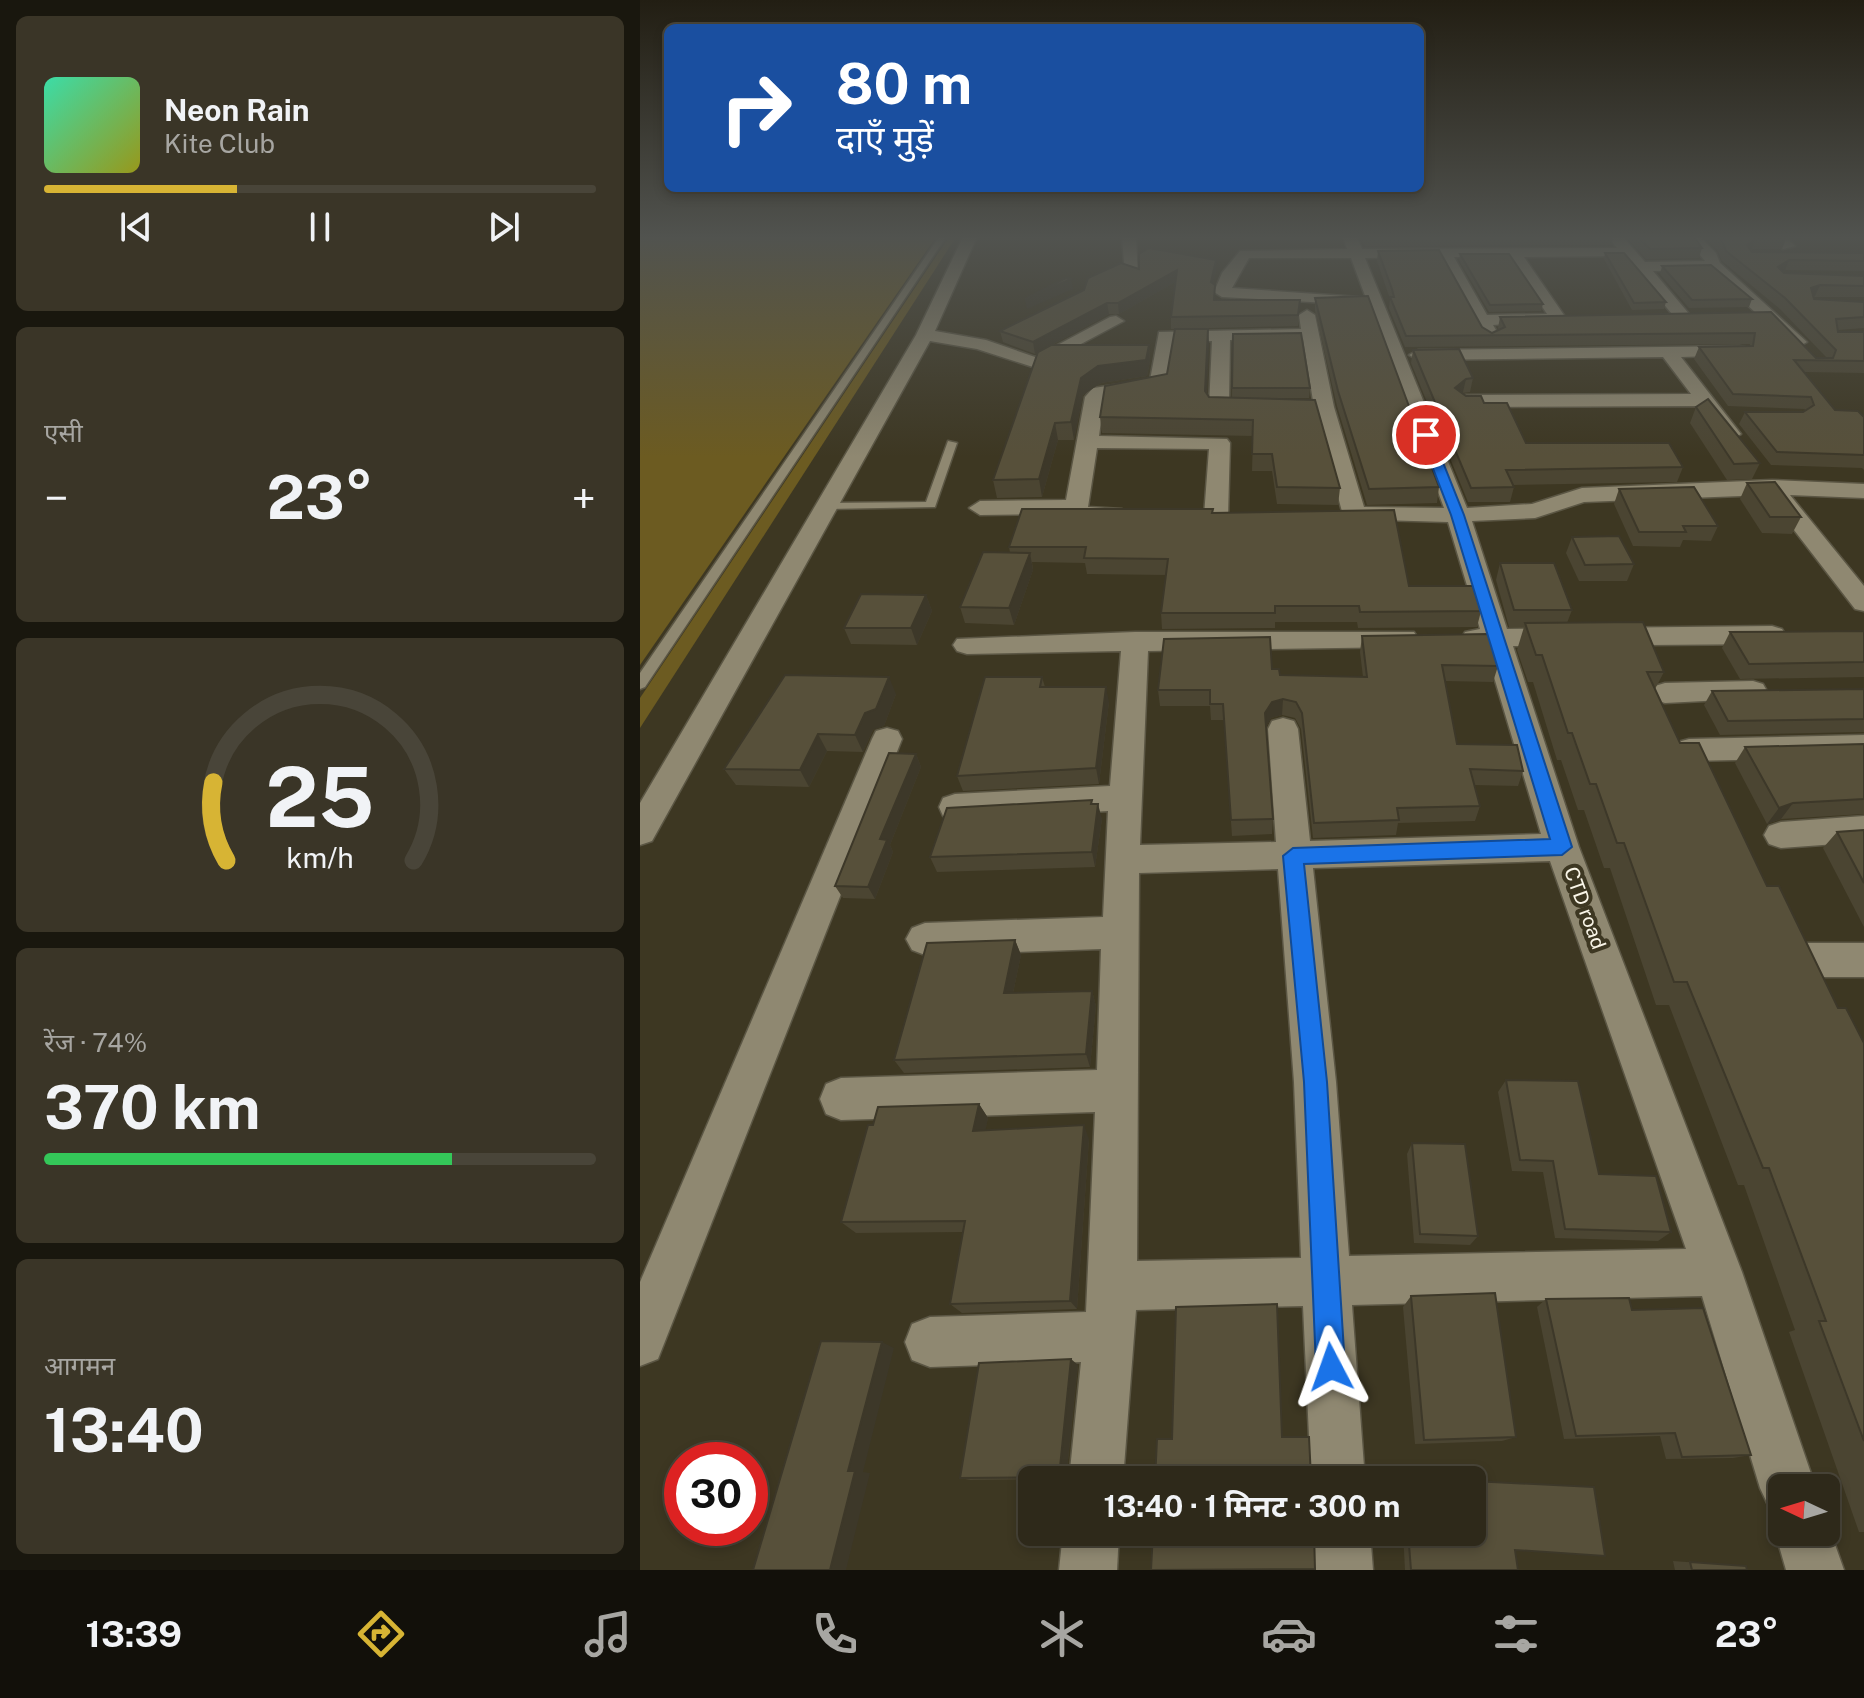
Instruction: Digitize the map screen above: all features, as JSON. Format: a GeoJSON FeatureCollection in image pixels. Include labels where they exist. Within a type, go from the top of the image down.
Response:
{"type":"FeatureCollection","features":[{"type":"Feature","properties":{"kind":"street"},"geometry":{"type":"LineString","coordinates":[[640,832],[936,310]]}},
{"type":"Feature","properties":{"kind":"street"},"geometry":{"type":"LineString","coordinates":[[1312,310],[1307,312],[1316,407],[1355,514]]}},
{"type":"Feature","properties":{"kind":"street","name":"CTD road"},"geometry":{"type":"LineString","coordinates":[[1377,310],[1458,515],[1494,638],[1562,847],[1718,1272],[1783,1474]]}},
{"type":"Feature","properties":{"kind":"street"},"geometry":{"type":"LineString","coordinates":[[1477,310],[1499,355]]}},
{"type":"Feature","properties":{"kind":"street"},"geometry":{"type":"LineString","coordinates":[[1483,320],[1565,318],[1559,310]]}},
{"type":"Feature","properties":{"kind":"street"},"geometry":{"type":"LineString","coordinates":[[1651,315],[1690,315],[1685,310]]}},
{"type":"Feature","properties":{"kind":"street"},"geometry":{"type":"LineString","coordinates":[[1766,310],[1811,355]]}},
{"type":"Feature","properties":{"kind":"street"},"geometry":{"type":"LineString","coordinates":[[1742,315],[1772,315]]}},
{"type":"Feature","properties":{"kind":"street"},"geometry":{"type":"LineString","coordinates":[[925,335],[980,344],[1036,363],[1116,321]]}},
{"type":"Feature","properties":{"kind":"street"},"geometry":{"type":"LineString","coordinates":[[980,344],[1008,330]]}},
{"type":"Feature","properties":{"kind":"street"},"geometry":{"type":"LineString","coordinates":[[1221,334],[1219,407],[1279,407]]}},
{"type":"Feature","properties":{"kind":"street"},"geometry":{"type":"LineString","coordinates":[[1138,515],[1075,514],[1095,397],[1100,392],[1159,384],[1165,336],[1309,334]]}},
{"type":"Feature","properties":{"kind":"street"},"geometry":{"type":"LineString","coordinates":[[1395,355],[1742,350]]}},
{"type":"Feature","properties":{"kind":"street"},"geometry":{"type":"LineString","coordinates":[[1669,353],[1864,603]]}},
{"type":"Feature","properties":{"kind":"street"},"geometry":{"type":"LineString","coordinates":[[1555,354],[1586,401]]}},
{"type":"Feature","properties":{"kind":"street"},"geometry":{"type":"LineString","coordinates":[[1465,401],[1586,401],[1711,408],[1748,415]]}},
{"type":"Feature","properties":{"kind":"street"},"geometry":{"type":"LineString","coordinates":[[1088,442],[1220,443],[1208,516],[1247,515]]}},
{"type":"Feature","properties":{"kind":"street"},"geometry":{"type":"LineString","coordinates":[[1324,514],[1458,515],[1535,511],[1582,495],[1773,488],[1864,491]]}},
{"type":"Feature","properties":{"kind":"street"},"geometry":{"type":"LineString","coordinates":[[980,508],[1075,507]]}},
{"type":"Feature","properties":{"kind":"street"},"geometry":{"type":"LineString","coordinates":[[967,645],[1802,634]]}},
{"type":"Feature","properties":{"kind":"street"},"geometry":{"type":"LineString","coordinates":[[1097,1466],[1113,1286],[1122,860],[1135,641]]}},
{"type":"Feature","properties":{"kind":"street"},"geometry":{"type":"LineString","coordinates":[[1665,693],[1788,691]]}},
{"type":"Feature","properties":{"kind":"street"},"geometry":{"type":"LineString","coordinates":[[1283,729],[1315,1082],[1337,1466]]}},
{"type":"Feature","properties":{"kind":"street"},"geometry":{"type":"LineString","coordinates":[[640,1341],[887,739]]}},
{"type":"Feature","properties":{"kind":"street"},"geometry":{"type":"LineString","coordinates":[[1689,750],[1864,746]]}},
{"type":"Feature","properties":{"kind":"street"},"geometry":{"type":"LineString","coordinates":[[955,807],[1127,798]]}},
{"type":"Feature","properties":{"kind":"street"},"geometry":{"type":"LineString","coordinates":[[1781,835],[1864,829]]}},
{"type":"Feature","properties":{"kind":"street"},"geometry":{"type":"LineString","coordinates":[[1122,860],[1562,847]]}},
{"type":"Feature","properties":{"kind":"street"},"geometry":{"type":"LineString","coordinates":[[925,939],[1121,932]]}},
{"type":"Feature","properties":{"kind":"street"},"geometry":{"type":"LineString","coordinates":[[1804,960],[1864,960]]}},
{"type":"Feature","properties":{"kind":"street"},"geometry":{"type":"LineString","coordinates":[[841,1099],[1118,1090]]}},
{"type":"Feature","properties":{"kind":"street"},"geometry":{"type":"LineString","coordinates":[[1113,1286],[1718,1272]]}},
{"type":"Feature","properties":{"kind":"street"},"geometry":{"type":"LineString","coordinates":[[930,1342],[1109,1336]]}},
{"type":"Feature","properties":{"kind":"street"},"geometry":{"type":"LineString","coordinates":[[1088,1570],[1090,1546]]}},
{"type":"Feature","properties":{"kind":"street"},"geometry":{"type":"LineString","coordinates":[[1343,1546],[1344,1570]]}},
{"type":"Feature","properties":{"kind":"street"},"geometry":{"type":"LineString","coordinates":[[1807,1546],[1815,1570]]}},
{"type":"Feature","properties":{"kind":"lane"},"geometry":{"type":"LineString","coordinates":[[640,684],[893,310]]}},
{"type":"Feature","properties":{"kind":"lane"},"geometry":{"type":"LineString","coordinates":[[827,506],[931,505],[952,443]]}},
{"type":"Feature","properties":{"kind":"shaded area"},"geometry":{"type":"Polygon","coordinates":[[[640,310],[885,310],[640,665],[640,310]]]}},
{"type":"Feature","properties":{"kind":"shaded area"},"geometry":{"type":"Polygon","coordinates":[[[900,310],[909,310],[640,728],[640,698],[900,310]]]}},
{"type":"Feature","properties":{"kind":"building"},"geometry":{"type":"Polygon","coordinates":[[[1042,310],[1093,310],[1033,342],[1000,331],[1042,310]]]}},
{"type":"Feature","properties":{"kind":"building"},"geometry":{"type":"Polygon","coordinates":[[[1172,310],[1299,310],[1298,315],[1171,317],[1172,310]]]}},
{"type":"Feature","properties":{"kind":"building"},"geometry":{"type":"Polygon","coordinates":[[[1318,310],[1373,310],[1439,487],[1369,489],[1338,391],[1318,310]]]}},
{"type":"Feature","properties":{"kind":"building"},"geometry":{"type":"Polygon","coordinates":[[[1395,310],[1473,310],[1482,327],[1492,333],[1505,327],[1500,317],[1771,312],[1816,358],[1833,358],[1836,350],[1797,310],[1864,310],[1864,317],[1836,319],[1838,332],[1864,332],[1864,361],[1794,360],[1835,410],[1858,411],[1864,417],[1864,455],[1777,452],[1745,412],[1803,412],[1814,405],[1811,397],[1733,394],[1699,347],[1753,346],[1755,333],[1406,336],[1395,310]]]}},
{"type":"Feature","properties":{"kind":"building"},"geometry":{"type":"Polygon","coordinates":[[[1175,329],[1208,329],[1205,391],[1209,397],[1315,400],[1340,488],[1277,487],[1272,454],[1252,454],[1253,420],[1100,417],[1105,386],[1167,374],[1175,329]]]}},
{"type":"Feature","properties":{"kind":"building"},"geometry":{"type":"Polygon","coordinates":[[[1301,333],[1310,388],[1232,388],[1233,334],[1301,333]]]}},
{"type":"Feature","properties":{"kind":"building"},"geometry":{"type":"Polygon","coordinates":[[[1051,345],[1149,345],[1146,360],[1098,366],[1081,378],[1071,422],[1055,423],[1039,479],[993,480],[1038,352],[1051,345]]]}},
{"type":"Feature","properties":{"kind":"building"},"geometry":{"type":"Polygon","coordinates":[[[1459,349],[1473,378],[1466,379],[1455,388],[1466,396],[1481,396],[1484,403],[1507,403],[1526,443],[1669,443],[1683,467],[1506,470],[1514,487],[1471,488],[1413,350],[1459,349]]]}},
{"type":"Feature","properties":{"kind":"building"},"geometry":{"type":"Polygon","coordinates":[[[1708,399],[1760,463],[1734,464],[1696,407],[1708,399]]]}},
{"type":"Feature","properties":{"kind":"building"},"geometry":{"type":"Polygon","coordinates":[[[1775,482],[1801,517],[1770,517],[1747,483],[1775,482]]]}},
{"type":"Feature","properties":{"kind":"building"},"geometry":{"type":"Polygon","coordinates":[[[1694,487],[1718,526],[1683,526],[1686,532],[1639,532],[1619,489],[1694,487]]]}},
{"type":"Feature","properties":{"kind":"building"},"geometry":{"type":"Polygon","coordinates":[[[1022,509],[1213,509],[1212,513],[1394,510],[1409,586],[1473,586],[1481,611],[1360,612],[1359,606],[1275,606],[1275,613],[1161,613],[1168,559],[1084,558],[1086,547],[1009,547],[1022,509]]]}},
{"type":"Feature","properties":{"kind":"building"},"geometry":{"type":"Polygon","coordinates":[[[1619,536],[1634,564],[1585,565],[1572,537],[1619,536]]]}},
{"type":"Feature","properties":{"kind":"building"},"geometry":{"type":"Polygon","coordinates":[[[983,552],[1030,553],[1009,608],[960,607],[983,552]]]}},
{"type":"Feature","properties":{"kind":"building"},"geometry":{"type":"Polygon","coordinates":[[[1500,563],[1554,563],[1572,610],[1514,610],[1500,563]]]}},
{"type":"Feature","properties":{"kind":"building"},"geometry":{"type":"Polygon","coordinates":[[[861,594],[926,595],[911,628],[844,628],[861,594]]]}},
{"type":"Feature","properties":{"kind":"building"},"geometry":{"type":"Polygon","coordinates":[[[1643,622],[1664,672],[1647,672],[1680,743],[1699,743],[1767,886],[1779,886],[1838,1008],[1846,1008],[1864,1043],[1864,1441],[1819,1321],[1826,1321],[1769,1168],[1763,1168],[1687,982],[1674,982],[1624,843],[1617,843],[1596,784],[1590,784],[1572,733],[1568,733],[1542,655],[1536,655],[1525,623],[1643,622]]]}},
{"type":"Feature","properties":{"kind":"building"},"geometry":{"type":"Polygon","coordinates":[[[1864,631],[1864,662],[1749,664],[1730,632],[1864,631]]]}},
{"type":"Feature","properties":{"kind":"building"},"geometry":{"type":"Polygon","coordinates":[[[1488,634],[1498,666],[1442,665],[1457,744],[1517,745],[1523,771],[1470,769],[1480,806],[1397,808],[1399,820],[1314,823],[1302,713],[1296,702],[1283,699],[1272,702],[1265,713],[1273,819],[1231,820],[1223,704],[1210,704],[1210,690],[1158,690],[1164,639],[1270,637],[1272,669],[1279,669],[1280,675],[1367,677],[1362,636],[1488,634]]]}},
{"type":"Feature","properties":{"kind":"building"},"geometry":{"type":"Polygon","coordinates":[[[785,675],[889,677],[876,709],[865,713],[855,735],[818,734],[800,770],[724,769],[785,675]]]}},
{"type":"Feature","properties":{"kind":"building"},"geometry":{"type":"Polygon","coordinates":[[[985,677],[1042,677],[1040,687],[1106,687],[1096,768],[957,776],[985,677]]]}},
{"type":"Feature","properties":{"kind":"building"},"geometry":{"type":"Polygon","coordinates":[[[1864,689],[1864,719],[1728,721],[1712,691],[1864,689]]]}},
{"type":"Feature","properties":{"kind":"building"},"geometry":{"type":"Polygon","coordinates":[[[1864,744],[1864,799],[1793,803],[1779,808],[1745,747],[1864,744]]]}},
{"type":"Feature","properties":{"kind":"building"},"geometry":{"type":"Polygon","coordinates":[[[889,753],[916,754],[880,839],[887,840],[868,887],[835,886],[889,753]]]}},
{"type":"Feature","properties":{"kind":"building"},"geometry":{"type":"Polygon","coordinates":[[[1092,800],[1091,804],[1098,804],[1092,852],[930,857],[947,808],[1092,800]]]}},
{"type":"Feature","properties":{"kind":"building"},"geometry":{"type":"Polygon","coordinates":[[[1864,830],[1864,883],[1837,832],[1864,830]]]}},
{"type":"Feature","properties":{"kind":"building"},"geometry":{"type":"Polygon","coordinates":[[[1015,940],[1004,993],[1092,991],[1086,1054],[894,1060],[927,943],[1015,940]]]}},
{"type":"Feature","properties":{"kind":"building"},"geometry":{"type":"Polygon","coordinates":[[[1506,1080],[1578,1081],[1599,1174],[1656,1176],[1671,1232],[1565,1229],[1553,1161],[1520,1160],[1506,1080]]]}},
{"type":"Feature","properties":{"kind":"building"},"geometry":{"type":"Polygon","coordinates":[[[979,1104],[973,1131],[1084,1125],[1070,1301],[950,1304],[965,1221],[841,1222],[868,1125],[873,1125],[878,1107],[979,1104]]]}},
{"type":"Feature","properties":{"kind":"building"},"geometry":{"type":"Polygon","coordinates":[[[1412,1143],[1465,1144],[1478,1236],[1420,1234],[1412,1143]]]}},
{"type":"Feature","properties":{"kind":"building"},"geometry":{"type":"Polygon","coordinates":[[[1495,1293],[1516,1437],[1424,1440],[1411,1296],[1495,1293]]]}},
{"type":"Feature","properties":{"kind":"building"},"geometry":{"type":"Polygon","coordinates":[[[1629,1298],[1632,1310],[1703,1308],[1751,1455],[1682,1457],[1675,1433],[1576,1436],[1546,1299],[1629,1298]]]}},
{"type":"Feature","properties":{"kind":"building"},"geometry":{"type":"Polygon","coordinates":[[[1277,1304],[1282,1437],[1309,1437],[1310,1466],[1156,1466],[1157,1439],[1172,1439],[1176,1307],[1277,1304]]]}},
{"type":"Feature","properties":{"kind":"building"},"geometry":{"type":"Polygon","coordinates":[[[821,1341],[882,1342],[848,1471],[855,1471],[830,1570],[753,1570],[760,1546],[768,1546],[768,1519],[821,1341]]]}},
{"type":"Feature","properties":{"kind":"building"},"geometry":{"type":"Polygon","coordinates":[[[1071,1359],[1060,1466],[1018,1466],[1018,1477],[960,1478],[979,1363],[1071,1359]]]}},
{"type":"Feature","properties":{"kind":"building"},"geometry":{"type":"Polygon","coordinates":[[[1486,1482],[1594,1487],[1605,1556],[1515,1550],[1518,1570],[1411,1570],[1409,1546],[1486,1546],[1486,1482]]]}},
{"type":"Feature","properties":{"kind":"building"},"geometry":{"type":"Polygon","coordinates":[[[1152,1546],[1314,1546],[1315,1569],[1151,1570],[1152,1546]]]}},
{"type":"Feature","properties":{"kind":"building"},"geometry":{"type":"Polygon","coordinates":[[[1690,1562],[1746,1566],[1747,1570],[1692,1570],[1690,1562]]]}},
{"type":"Feature","properties":{"kind":"route"},"geometry":{"type":"LineString","coordinates":[[1331,1367],[1315,1082],[1293,856],[1562,847],[1494,638],[1458,515],[1426,435]]}}]}
